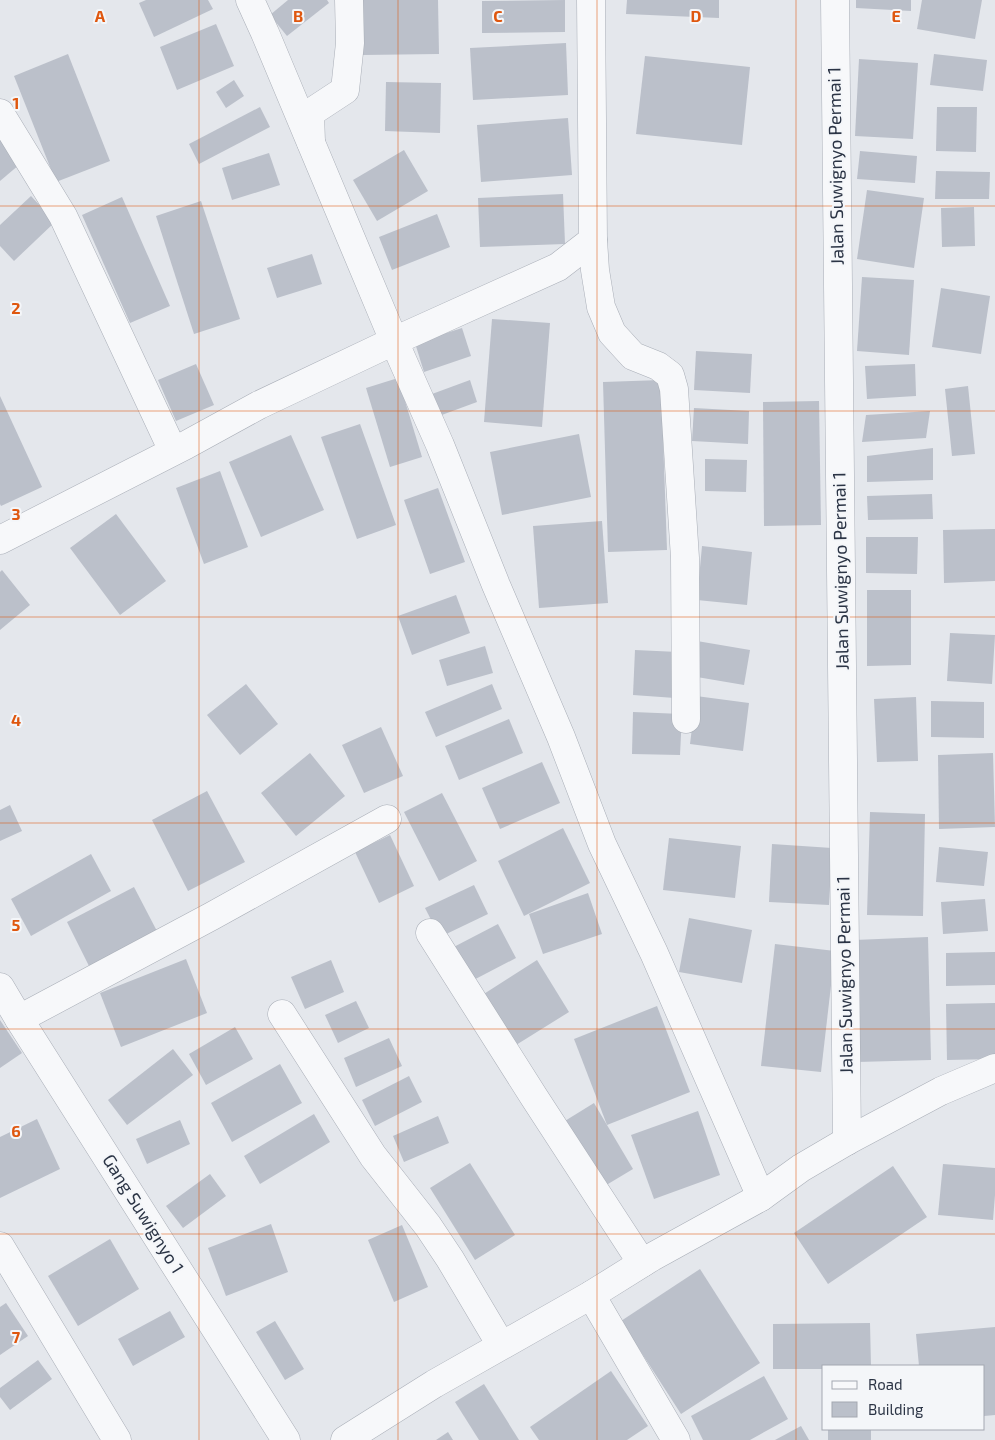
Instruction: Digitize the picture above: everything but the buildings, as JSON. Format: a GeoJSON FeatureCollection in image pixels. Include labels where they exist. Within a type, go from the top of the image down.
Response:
{"type":"FeatureCollection","features":[{"type":"Feature","properties":{"kind":"street"},"geometry":{"type":"LineString","coordinates":[[250,0],[440,445],[496,585],[561,737],[602,844],[658,962],[761,1197]]}},
{"type":"Feature","properties":{"kind":"street"},"geometry":{"type":"LineString","coordinates":[[311,142],[310,114],[346,90],[350,43],[349,0]]}},
{"type":"Feature","properties":{"kind":"street"},"geometry":{"type":"LineString","coordinates":[[591,0],[595,270],[601,307],[612,333],[633,356],[658,366],[670,376],[674,389],[685,558],[686,719]]}},
{"type":"Feature","properties":{"kind":"street","name":"Jalan Suwignyo Permai 1"},"geometry":{"type":"LineString","coordinates":[[835,0],[847,1141]]}},
{"type":"Feature","properties":{"kind":"street"},"geometry":{"type":"LineString","coordinates":[[0,113],[63,216],[173,451]]}},
{"type":"Feature","properties":{"kind":"street"},"geometry":{"type":"LineString","coordinates":[[0,540],[259,405],[394,341],[558,267],[594,240]]}},
{"type":"Feature","properties":{"kind":"street"},"geometry":{"type":"LineString","coordinates":[[19,1019],[387,820]]}},
{"type":"Feature","properties":{"kind":"street"},"geometry":{"type":"LineString","coordinates":[[430,933],[642,1263]]}},
{"type":"Feature","properties":{"kind":"street","name":"Gang Suwignyo 1"},"geometry":{"type":"LineString","coordinates":[[0,986],[19,1019],[286,1440]]}},
{"type":"Feature","properties":{"kind":"street"},"geometry":{"type":"LineString","coordinates":[[282,1014],[373,1156],[428,1226],[450,1259],[501,1345]]}},
{"type":"Feature","properties":{"kind":"street"},"geometry":{"type":"LineString","coordinates":[[345,1440],[434,1384],[591,1295],[642,1263],[761,1197],[802,1168],[847,1141],[941,1091],[995,1068]]}},
{"type":"Feature","properties":{"kind":"street"},"geometry":{"type":"LineString","coordinates":[[0,1246],[117,1440]]}},
{"type":"Feature","properties":{"kind":"street"},"geometry":{"type":"LineString","coordinates":[[591,1295],[676,1440]]}}]}
